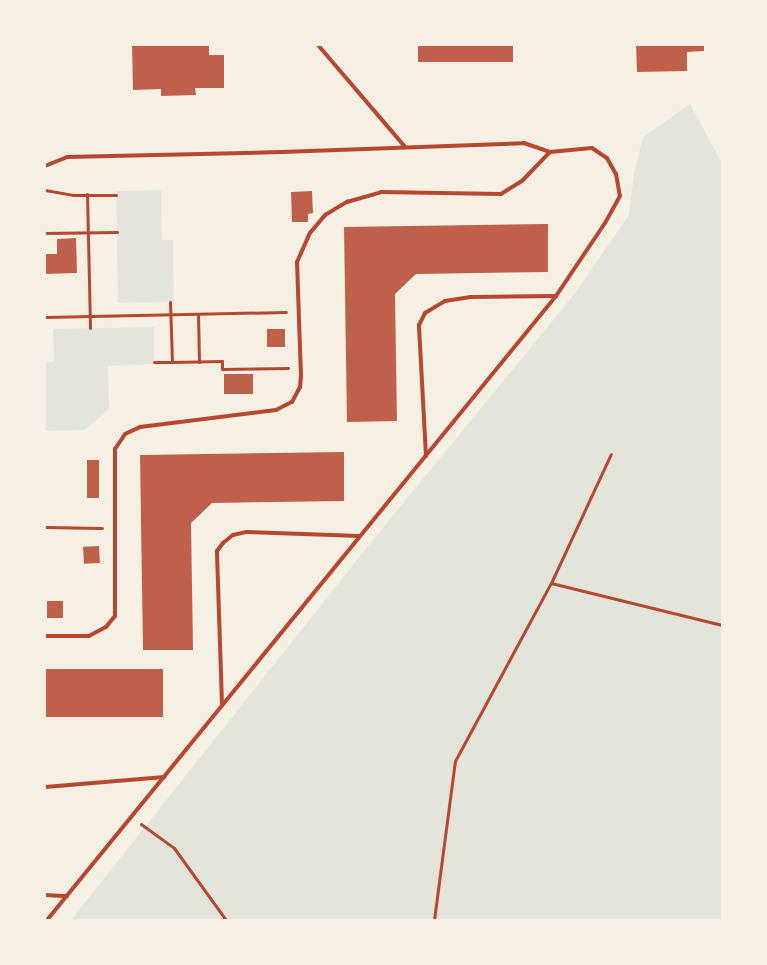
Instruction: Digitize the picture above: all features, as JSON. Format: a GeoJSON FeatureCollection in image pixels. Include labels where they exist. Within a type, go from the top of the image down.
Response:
{"type":"FeatureCollection","features":[{"type":"Feature","properties":{"kind":"lane"},"geometry":{"type":"LineString","coordinates":[[318,45],[405,148]]}},
{"type":"Feature","properties":{"kind":"lane"},"geometry":{"type":"LineString","coordinates":[[45,166],[67,157],[524,143],[550,152],[592,148],[607,158],[616,174],[620,196],[605,223],[556,296],[47,920]]}},
{"type":"Feature","properties":{"kind":"lane"},"geometry":{"type":"LineString","coordinates":[[45,636],[89,636],[106,627],[115,616],[115,449],[125,434],[140,427],[276,410],[292,402],[300,387],[301,368],[298,262],[310,233],[325,214],[347,202],[381,192],[501,194],[522,181],[550,152]]}},
{"type":"Feature","properties":{"kind":"lane"},"geometry":{"type":"LineString","coordinates":[[426,456],[419,325],[425,312],[445,301],[471,297],[556,296]]}},
{"type":"Feature","properties":{"kind":"lane"},"geometry":{"type":"LineString","coordinates":[[222,705],[217,551],[223,543],[233,535],[246,532],[359,536]]}},
{"type":"Feature","properties":{"kind":"lane"},"geometry":{"type":"LineString","coordinates":[[45,787],[165,777]]}},
{"type":"Feature","properties":{"kind":"lane"},"geometry":{"type":"LineString","coordinates":[[45,895],[67,896]]}},
{"type":"Feature","properties":{"kind":"path"},"geometry":{"type":"LineString","coordinates":[[45,190],[116,195]]}},
{"type":"Feature","properties":{"kind":"path"},"geometry":{"type":"LineString","coordinates":[[87,194],[90,328]]}},
{"type":"Feature","properties":{"kind":"path"},"geometry":{"type":"LineString","coordinates":[[45,233],[117,232]]}},
{"type":"Feature","properties":{"kind":"path"},"geometry":{"type":"LineString","coordinates":[[170,302],[172,362]]}},
{"type":"Feature","properties":{"kind":"path"},"geometry":{"type":"LineString","coordinates":[[45,317],[299,312]]}},
{"type":"Feature","properties":{"kind":"path"},"geometry":{"type":"LineString","coordinates":[[198,314],[198,362]]}},
{"type":"Feature","properties":{"kind":"path"},"geometry":{"type":"LineString","coordinates":[[154,362],[222,361],[222,369],[301,368]]}},
{"type":"Feature","properties":{"kind":"path"},"geometry":{"type":"LineString","coordinates":[[434,920],[455,761],[552,583],[612,454]]}},
{"type":"Feature","properties":{"kind":"path"},"geometry":{"type":"LineString","coordinates":[[45,527],[116,528]]}},
{"type":"Feature","properties":{"kind":"path"},"geometry":{"type":"LineString","coordinates":[[552,583],[722,625]]}},
{"type":"Feature","properties":{"kind":"path"},"geometry":{"type":"LineString","coordinates":[[132,817],[174,848],[226,920]]}},
{"type":"Feature","properties":{"kind":"shaded area"},"geometry":{"type":"Polygon","coordinates":[[[690,104],[722,163],[722,920],[71,920],[368,546],[573,296],[629,215],[634,173],[643,137],[690,104]]]}},
{"type":"Feature","properties":{"kind":"shaded area"},"geometry":{"type":"Polygon","coordinates":[[[161,190],[162,240],[173,240],[174,302],[118,303],[116,191],[161,190]]]}},
{"type":"Feature","properties":{"kind":"shaded area"},"geometry":{"type":"Polygon","coordinates":[[[154,327],[154,364],[108,366],[109,409],[85,430],[46,431],[45,363],[54,362],[53,329],[154,327]]]}},
{"type":"Feature","properties":{"kind":"building"},"geometry":{"type":"Polygon","coordinates":[[[132,45],[209,45],[209,55],[224,55],[224,88],[195,88],[196,95],[161,96],[161,89],[133,90],[132,45]]]}},
{"type":"Feature","properties":{"kind":"building"},"geometry":{"type":"Polygon","coordinates":[[[418,45],[513,45],[513,62],[418,62],[418,45]]]}},
{"type":"Feature","properties":{"kind":"building"},"geometry":{"type":"Polygon","coordinates":[[[636,45],[704,45],[704,51],[687,52],[687,71],[637,72],[636,45]]]}},
{"type":"Feature","properties":{"kind":"building"},"geometry":{"type":"Polygon","coordinates":[[[312,191],[313,213],[308,214],[308,222],[292,222],[291,192],[312,191]]]}},
{"type":"Feature","properties":{"kind":"building"},"geometry":{"type":"Polygon","coordinates":[[[548,224],[548,272],[416,274],[395,294],[397,421],[347,422],[344,227],[548,224]]]}},
{"type":"Feature","properties":{"kind":"building"},"geometry":{"type":"Polygon","coordinates":[[[76,238],[77,273],[45,274],[45,254],[57,254],[57,239],[76,238]]]}},
{"type":"Feature","properties":{"kind":"building"},"geometry":{"type":"Polygon","coordinates":[[[267,329],[285,329],[285,347],[267,347],[267,329]]]}},
{"type":"Feature","properties":{"kind":"building"},"geometry":{"type":"Polygon","coordinates":[[[224,374],[253,374],[253,394],[224,394],[224,374]]]}},
{"type":"Feature","properties":{"kind":"building"},"geometry":{"type":"Polygon","coordinates":[[[344,452],[344,501],[212,503],[191,523],[193,650],[143,650],[140,455],[344,452]]]}},
{"type":"Feature","properties":{"kind":"building"},"geometry":{"type":"Polygon","coordinates":[[[87,460],[99,460],[99,498],[87,498],[87,460]]]}},
{"type":"Feature","properties":{"kind":"building"},"geometry":{"type":"Polygon","coordinates":[[[99,546],[100,563],[84,564],[83,547],[99,546]]]}},
{"type":"Feature","properties":{"kind":"building"},"geometry":{"type":"Polygon","coordinates":[[[47,601],[63,601],[63,618],[47,618],[47,601]]]}},
{"type":"Feature","properties":{"kind":"building"},"geometry":{"type":"Polygon","coordinates":[[[45,669],[163,669],[163,717],[45,717],[45,669]]]}}]}
